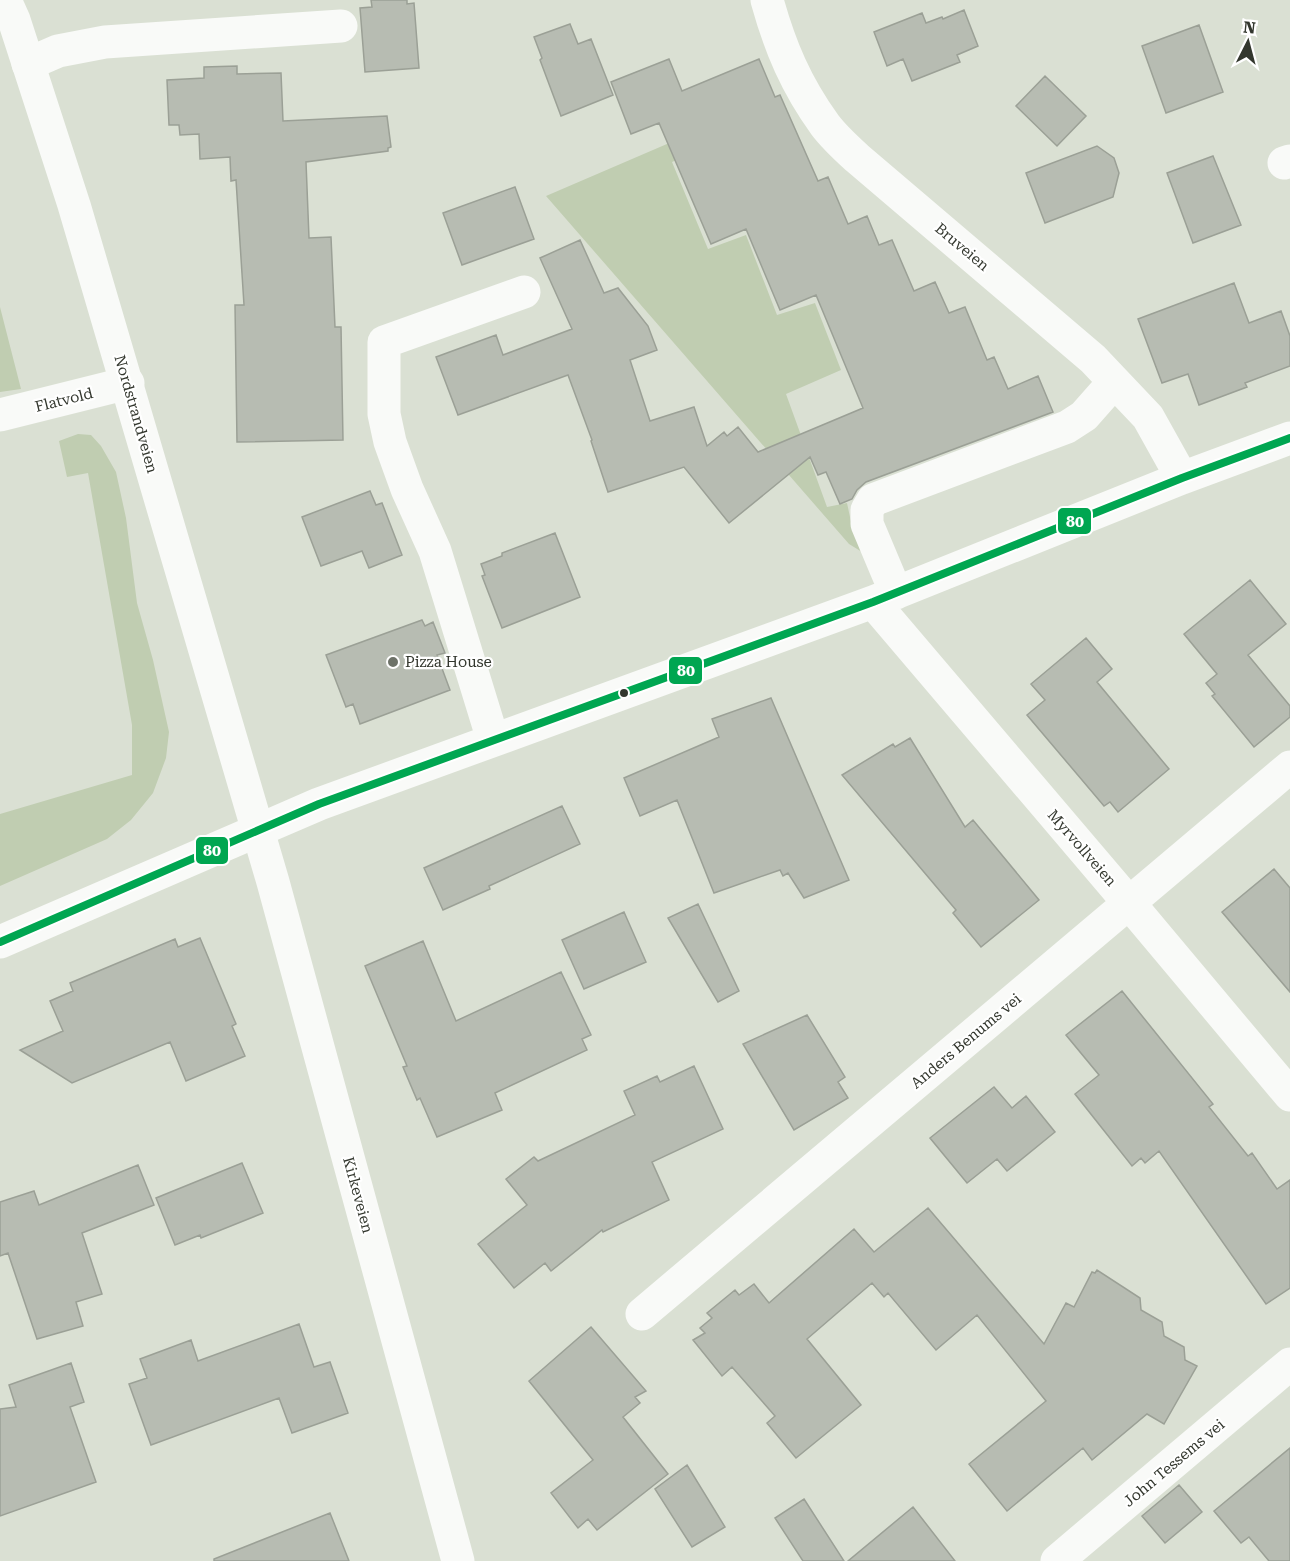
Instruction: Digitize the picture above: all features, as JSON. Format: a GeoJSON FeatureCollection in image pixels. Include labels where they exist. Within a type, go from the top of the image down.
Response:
{"type":"FeatureCollection","features":[{"type":"Feature","properties":{"kind":"street","name":"Nordstrandveien"},"geometry":{"type":"LineString","coordinates":[[5,0],[74,205],[258,830]]}},
{"type":"Feature","properties":{"kind":"street","name":"Bruveien"},"geometry":{"type":"LineString","coordinates":[[767,0],[778,40],[795,80],[826,127],[857,158],[1093,359],[1148,417],[1182,478]]}},
{"type":"Feature","properties":{"kind":"street"},"geometry":{"type":"LineString","coordinates":[[28,64],[58,51],[105,42],[341,26]]}},
{"type":"Feature","properties":{"kind":"street"},"geometry":{"type":"LineString","coordinates":[[493,740],[435,551],[390,442],[384,414],[384,342],[524,292]]}},
{"type":"Feature","properties":{"kind":"street","name":"Myrvollveien"},"geometry":{"type":"LineString","coordinates":[[1114,382],[1084,416],[1067,427],[873,500],[867,510],[867,524],[884,598],[1130,903],[1290,1095]]}},
{"type":"Feature","properties":{"kind":"street","name":"Flatvold"},"geometry":{"type":"LineString","coordinates":[[0,415],[128,384]]}},
{"type":"Feature","properties":{"kind":"street"},"geometry":{"type":"LineString","coordinates":[[0,942],[319,804],[884,598],[1182,478],[1290,438]]}},
{"type":"Feature","properties":{"kind":"street","name":"Anders Benums vei"},"geometry":{"type":"LineString","coordinates":[[642,1314],[1290,767]]}},
{"type":"Feature","properties":{"kind":"street","name":"Kirkeveien"},"geometry":{"type":"LineString","coordinates":[[258,830],[458,1561]]}},
{"type":"Feature","properties":{"kind":"street","name":"John Tessems vei"},"geometry":{"type":"LineString","coordinates":[[1058,1561],[1290,1364]]}},
{"type":"Feature","properties":{"kind":"green space"},"geometry":{"type":"Polygon","coordinates":[[[739,113],[746,130],[672,162],[708,249],[746,235],[777,315],[815,303],[841,370],[786,394],[827,507],[847,503],[853,531],[862,552],[849,544],[546,196],[739,113]]]}},
{"type":"Feature","properties":{"kind":"green space"},"geometry":{"type":"Polygon","coordinates":[[[0,307],[21,389],[0,392],[0,307]]]}},
{"type":"Feature","properties":{"kind":"green space"},"geometry":{"type":"Polygon","coordinates":[[[78,434],[91,435],[101,446],[116,472],[126,518],[137,603],[153,660],[169,732],[166,758],[153,793],[131,820],[107,839],[0,886],[0,814],[132,775],[132,725],[88,473],[67,477],[59,441],[78,434]]]}},
{"type":"Feature","properties":{"kind":"building"},"geometry":{"type":"Polygon","coordinates":[[[371,0],[407,0],[407,4],[414,3],[419,68],[365,72],[360,8],[372,7],[371,0]]]}},
{"type":"Feature","properties":{"kind":"building"},"geometry":{"type":"Polygon","coordinates":[[[964,10],[978,46],[957,55],[960,62],[912,81],[903,59],[887,66],[874,32],[922,13],[926,23],[964,10]]]}},
{"type":"Feature","properties":{"kind":"building"},"geometry":{"type":"Polygon","coordinates":[[[570,24],[578,44],[591,39],[613,95],[561,116],[534,37],[570,24]]]}},
{"type":"Feature","properties":{"kind":"building"},"geometry":{"type":"Polygon","coordinates":[[[1199,25],[1223,92],[1166,113],[1142,46],[1199,25]]]}},
{"type":"Feature","properties":{"kind":"building"},"geometry":{"type":"Polygon","coordinates":[[[669,59],[682,91],[759,59],[775,97],[780,95],[818,181],[828,177],[848,224],[867,216],[879,245],[892,240],[914,291],[935,282],[949,313],[965,307],[987,360],[994,357],[1008,389],[1038,376],[1053,412],[866,482],[857,490],[852,499],[840,504],[826,472],[818,475],[810,457],[729,523],[684,467],[608,492],[568,375],[458,415],[436,357],[496,335],[503,355],[572,329],[540,258],[580,240],[604,293],[618,288],[648,326],[657,350],[630,360],[650,421],[694,407],[707,446],[724,432],[727,436],[738,427],[758,452],[863,408],[816,295],[780,310],[746,229],[711,244],[659,123],[631,134],[611,82],[669,59]]]}},
{"type":"Feature","properties":{"kind":"building"},"geometry":{"type":"Polygon","coordinates":[[[237,66],[237,74],[281,73],[283,121],[387,116],[391,147],[388,151],[306,162],[309,238],[331,237],[335,327],[341,327],[343,440],[237,442],[235,305],[244,305],[236,180],[231,181],[230,157],[200,159],[199,134],[180,135],[179,125],[169,125],[167,80],[204,78],[204,67],[237,66]]]}},
{"type":"Feature","properties":{"kind":"building"},"geometry":{"type":"Polygon","coordinates":[[[1045,76],[1086,116],[1057,146],[1016,106],[1045,76]]]}},
{"type":"Feature","properties":{"kind":"building"},"geometry":{"type":"Polygon","coordinates":[[[1097,146],[1114,158],[1119,173],[1113,197],[1045,223],[1026,173],[1097,146]]]}},
{"type":"Feature","properties":{"kind":"building"},"geometry":{"type":"Polygon","coordinates":[[[1213,156],[1241,225],[1193,243],[1167,173],[1213,156]]]}},
{"type":"Feature","properties":{"kind":"building"},"geometry":{"type":"Polygon","coordinates":[[[515,187],[534,239],[462,265],[443,213],[515,187]]]}},
{"type":"Feature","properties":{"kind":"building"},"geometry":{"type":"Polygon","coordinates":[[[1234,283],[1249,323],[1281,311],[1290,336],[1290,366],[1245,383],[1247,387],[1199,405],[1188,374],[1162,383],[1138,319],[1234,283]]]}},
{"type":"Feature","properties":{"kind":"building"},"geometry":{"type":"Polygon","coordinates":[[[370,491],[376,505],[382,503],[402,555],[369,568],[362,551],[321,566],[302,517],[370,491]]]}},
{"type":"Feature","properties":{"kind":"building"},"geometry":{"type":"Polygon","coordinates":[[[555,533],[580,597],[502,628],[482,576],[485,575],[481,564],[502,556],[502,553],[555,533]]]}},
{"type":"Feature","properties":{"kind":"building"},"geometry":{"type":"Polygon","coordinates":[[[1250,580],[1286,624],[1248,655],[1290,706],[1290,717],[1254,747],[1212,696],[1215,694],[1206,683],[1217,674],[1184,634],[1250,580]]]}},
{"type":"Feature","properties":{"kind":"building"},"geometry":{"type":"Polygon","coordinates":[[[422,620],[425,626],[433,622],[445,653],[437,655],[450,690],[360,724],[353,704],[346,707],[326,655],[422,620]]]}},
{"type":"Feature","properties":{"kind":"building"},"geometry":{"type":"Polygon","coordinates":[[[1086,638],[1112,669],[1097,682],[1169,769],[1118,812],[1110,802],[1104,806],[1027,715],[1045,700],[1031,684],[1086,638]]]}},
{"type":"Feature","properties":{"kind":"building"},"geometry":{"type":"Polygon","coordinates":[[[771,698],[849,880],[804,898],[788,873],[783,876],[780,870],[714,893],[677,800],[640,816],[624,778],[719,737],[712,719],[771,698]]]}},
{"type":"Feature","properties":{"kind":"building"},"geometry":{"type":"Polygon","coordinates":[[[910,738],[965,827],[973,820],[1039,900],[981,947],[953,913],[956,910],[842,775],[893,744],[895,747],[910,738]]]}},
{"type":"Feature","properties":{"kind":"building"},"geometry":{"type":"Polygon","coordinates":[[[562,806],[580,844],[443,910],[424,868],[562,806]]]}},
{"type":"Feature","properties":{"kind":"building"},"geometry":{"type":"Polygon","coordinates":[[[1274,869],[1290,888],[1290,992],[1222,912],[1274,869]]]}},
{"type":"Feature","properties":{"kind":"building"},"geometry":{"type":"Polygon","coordinates":[[[698,904],[739,991],[718,1002],[668,918],[698,904]]]}},
{"type":"Feature","properties":{"kind":"building"},"geometry":{"type":"Polygon","coordinates":[[[624,912],[646,962],[584,989],[562,940],[624,912]]]}},
{"type":"Feature","properties":{"kind":"building"},"geometry":{"type":"Polygon","coordinates":[[[200,938],[236,1024],[232,1026],[245,1056],[186,1081],[170,1042],[72,1083],[20,1050],[63,1031],[50,1001],[73,991],[70,983],[175,939],[178,947],[200,938]]]}},
{"type":"Feature","properties":{"kind":"building"},"geometry":{"type":"Polygon","coordinates":[[[423,941],[456,1021],[561,972],[591,1035],[582,1039],[587,1050],[495,1093],[502,1110],[437,1137],[420,1098],[417,1100],[403,1067],[407,1066],[365,966],[423,941]]]}},
{"type":"Feature","properties":{"kind":"building"},"geometry":{"type":"Polygon","coordinates":[[[1122,991],[1213,1104],[1209,1107],[1248,1156],[1252,1153],[1277,1189],[1290,1180],[1290,1288],[1266,1304],[1159,1151],[1145,1163],[1141,1158],[1132,1166],[1075,1094],[1099,1075],[1066,1035],[1122,991]]]}},
{"type":"Feature","properties":{"kind":"building"},"geometry":{"type":"Polygon","coordinates":[[[807,1015],[845,1077],[838,1082],[848,1098],[794,1130],[743,1044],[807,1015]]]}},
{"type":"Feature","properties":{"kind":"building"},"geometry":{"type":"Polygon","coordinates":[[[694,1066],[723,1129],[652,1162],[669,1200],[603,1232],[602,1230],[551,1271],[545,1263],[514,1288],[478,1244],[527,1205],[506,1179],[534,1157],[538,1161],[635,1115],[624,1091],[657,1076],[660,1082],[694,1066]]]}},
{"type":"Feature","properties":{"kind":"building"},"geometry":{"type":"Polygon","coordinates":[[[994,1087],[1012,1108],[1026,1096],[1055,1132],[1007,1171],[997,1159],[967,1183],[930,1138],[994,1087]]]}},
{"type":"Feature","properties":{"kind":"building"},"geometry":{"type":"Polygon","coordinates":[[[242,1163],[263,1213],[201,1238],[200,1235],[175,1245],[156,1198],[242,1163]]]}},
{"type":"Feature","properties":{"kind":"building"},"geometry":{"type":"Polygon","coordinates":[[[138,1165],[154,1205],[82,1233],[102,1294],[76,1302],[83,1326],[37,1339],[8,1253],[0,1256],[0,1202],[34,1191],[39,1205],[138,1165]]]}},
{"type":"Feature","properties":{"kind":"building"},"geometry":{"type":"Polygon","coordinates":[[[928,1208],[1044,1344],[1066,1303],[1074,1307],[1092,1272],[1095,1273],[1097,1270],[1140,1298],[1141,1310],[1162,1322],[1164,1336],[1184,1347],[1185,1360],[1197,1366],[1164,1424],[1147,1414],[1092,1460],[1083,1448],[1007,1511],[969,1464],[1046,1401],[977,1315],[936,1350],[888,1293],[884,1297],[872,1283],[807,1339],[861,1405],[796,1458],[767,1423],[775,1416],[732,1367],[722,1376],[693,1340],[705,1333],[700,1328],[712,1318],[707,1313],[735,1290],[739,1295],[754,1284],[769,1303],[854,1229],[874,1252],[928,1208]]]}},
{"type":"Feature","properties":{"kind":"building"},"geometry":{"type":"Polygon","coordinates":[[[299,1324],[314,1367],[330,1362],[348,1413],[292,1433],[279,1398],[151,1445],[129,1384],[147,1378],[140,1359],[191,1340],[198,1361],[299,1324]]]}},
{"type":"Feature","properties":{"kind":"building"},"geometry":{"type":"Polygon","coordinates":[[[591,1327],[646,1391],[635,1397],[640,1403],[623,1417],[668,1474],[597,1530],[588,1519],[578,1528],[551,1493],[593,1460],[529,1381],[591,1327]]]}},
{"type":"Feature","properties":{"kind":"building"},"geometry":{"type":"Polygon","coordinates":[[[71,1363],[84,1402],[70,1407],[96,1482],[0,1516],[0,1409],[16,1407],[9,1385],[71,1363]]]}},
{"type":"Feature","properties":{"kind":"building"},"geometry":{"type":"Polygon","coordinates":[[[1290,1448],[1290,1561],[1269,1561],[1249,1537],[1241,1543],[1214,1511],[1290,1448]]]}},
{"type":"Feature","properties":{"kind":"building"},"geometry":{"type":"Polygon","coordinates":[[[687,1465],[725,1527],[692,1547],[655,1489],[687,1465]]]}},
{"type":"Feature","properties":{"kind":"building"},"geometry":{"type":"Polygon","coordinates":[[[1179,1485],[1202,1512],[1165,1543],[1142,1516],[1179,1485]]]}},
{"type":"Feature","properties":{"kind":"building"},"geometry":{"type":"Polygon","coordinates":[[[804,1499],[844,1561],[803,1561],[775,1518],[804,1499]]]}},
{"type":"Feature","properties":{"kind":"building"},"geometry":{"type":"Polygon","coordinates":[[[913,1507],[955,1561],[848,1561],[913,1507]]]}},
{"type":"Feature","properties":{"kind":"building"},"geometry":{"type":"Polygon","coordinates":[[[330,1513],[349,1561],[214,1561],[214,1559],[330,1513]]]}},
{"type":"Feature","properties":{"kind":"transit line","name":"80"},"geometry":{"type":"LineString","coordinates":[[0,942],[319,804],[873,602],[1182,478],[1290,438]]}},
{"type":"Feature","properties":{"kind":"place","name":"Pizza House"},"geometry":{"type":"Point","coordinates":[393,662]}}]}
